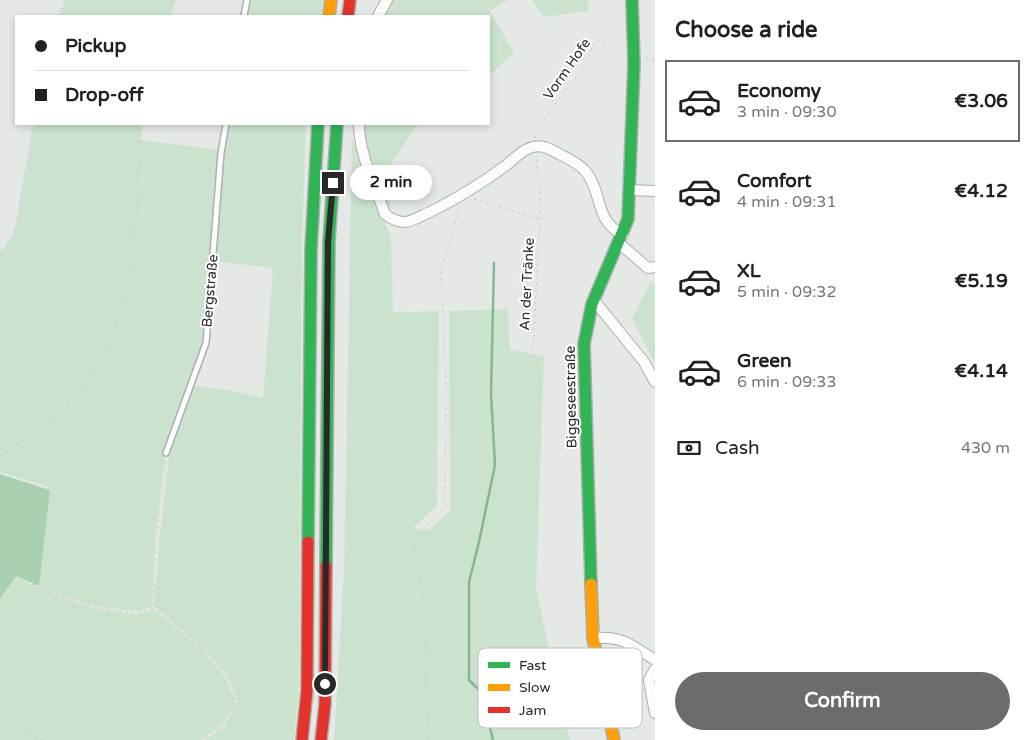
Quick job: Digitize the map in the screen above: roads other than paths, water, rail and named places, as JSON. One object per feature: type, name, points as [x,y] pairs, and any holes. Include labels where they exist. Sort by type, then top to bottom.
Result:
[{"type":"main road","points":[[329,15],[331,0]]},
{"type":"main road","points":[[348,15],[350,0]]},
{"type":"main road","name":"Biggeseestraße","points":[[595,648],[584,344],[588,316],[593,299],[622,239],[628,219],[634,64],[632,0]]},
{"type":"main road","points":[[302,740],[307,690],[311,249],[318,125]]},
{"type":"main road","points":[[321,740],[325,704],[328,242],[337,125]]},
{"type":"street","points":[[378,15],[386,0]]},
{"type":"street","points":[[359,125],[359,137],[365,158],[385,214],[391,220],[405,222],[414,219],[462,195],[506,166],[523,150],[535,146],[544,147],[585,170],[590,178],[605,220],[648,268],[655,267]]},
{"type":"street","points":[[630,190],[655,191]]},
{"type":"street","points":[[593,299],[644,362],[655,382]]},
{"type":"street","points":[[593,638],[617,638],[636,648]]},
{"type":"street","points":[[642,652],[655,660]]},
{"type":"street","points":[[655,669],[649,680],[655,713]]},
{"type":"lane","points":[[244,15],[247,0]]},
{"type":"lane","name":"Bergstraße","points":[[166,453],[206,343],[221,153],[226,125]]},
{"type":"waterway","points":[[478,689],[469,680],[469,582],[495,465],[491,394],[494,263]]},
{"type":"waterway","points":[[490,728],[493,740]]}]
